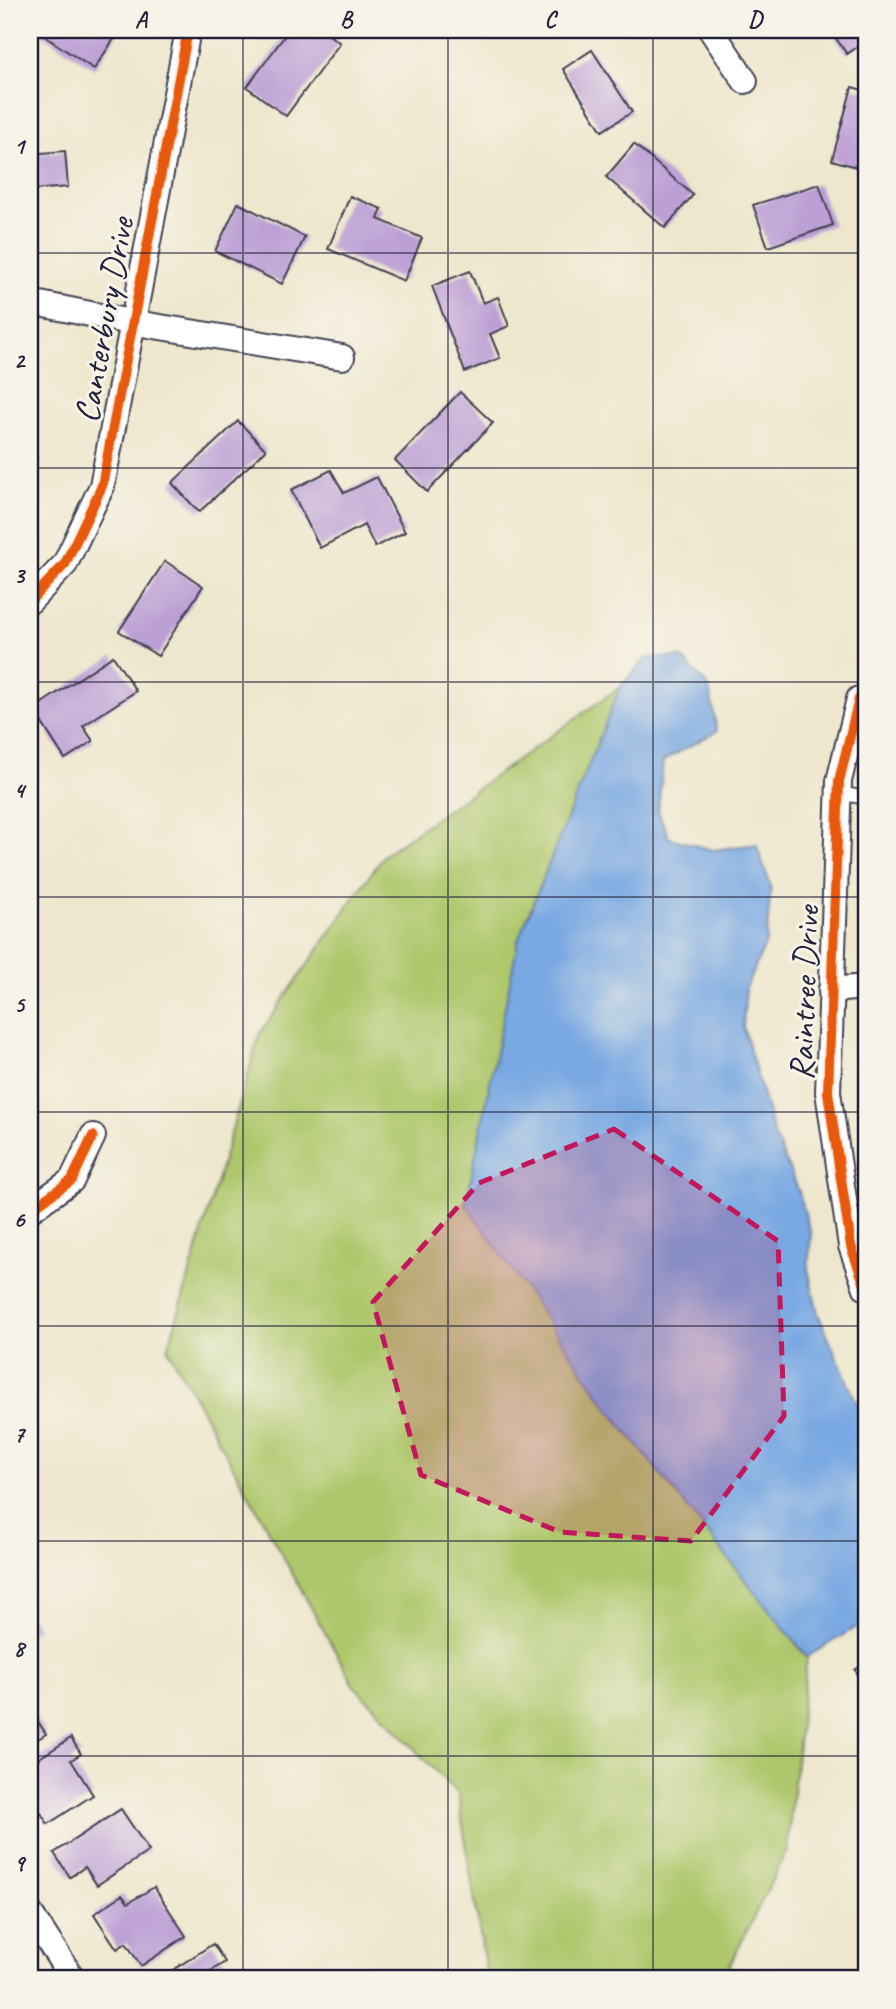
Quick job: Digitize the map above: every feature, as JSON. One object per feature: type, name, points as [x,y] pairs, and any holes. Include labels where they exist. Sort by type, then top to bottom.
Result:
[{"type":"street","name":"Canterbury Drive","points":[[30,601],[65,564],[102,486],[130,322],[188,30]]},
{"type":"street","points":[[711,30],[745,81]]},
{"type":"street","points":[[30,302],[130,322],[342,357]]},
{"type":"street","name":"Raintree Drive","points":[[859,699],[839,793],[828,1092],[850,1246],[866,1288]]},
{"type":"street","points":[[831,990],[866,987]]},
{"type":"street","points":[[30,1210],[72,1180],[93,1136]]},
{"type":"street","points":[[30,1913],[73,1979]]},
{"type":"lane","points":[[839,793],[866,798]]},
{"type":"highlighted area","points":[[614,1129],[778,1241],[784,1416],[691,1541],[560,1532],[421,1475],[373,1302],[479,1183]]},
{"type":"green space","points":[[620,687],[518,941],[614,1416],[807,1657],[787,1850],[723,1979],[487,1979],[458,1794],[355,1687],[168,1349],[260,1033],[384,855]]},
{"type":"water","points":[[681,657],[709,687],[717,731],[663,761],[658,811],[669,838],[713,850],[756,844],[771,887],[766,943],[746,987],[743,1026],[775,1138],[798,1189],[811,1234],[808,1269],[818,1314],[866,1424],[866,1621],[807,1657],[614,1416],[466,1204],[518,941],[620,687],[646,658]]},
{"type":"building","points":[[35,30],[120,30],[94,69]]},
{"type":"building","points":[[289,30],[322,30],[340,43],[286,116],[247,87]]},
{"type":"building","points":[[830,30],[866,30],[866,41],[847,54]]},
{"type":"building","points":[[592,50],[632,112],[602,131],[563,69]]},
{"type":"building","points":[[852,87],[866,91],[866,170],[832,160]]},
{"type":"building","points":[[634,144],[693,195],[665,228],[606,177]]},
{"type":"building","points":[[65,151],[68,187],[32,190],[34,210],[30,210],[30,154]]},
{"type":"building","points":[[819,184],[833,225],[768,247],[753,205]]},
{"type":"building","points":[[350,196],[382,209],[378,219],[422,238],[404,281],[328,249]]},
{"type":"building","points":[[238,203],[305,237],[282,284],[215,251]]},
{"type":"building","points":[[470,271],[483,303],[498,297],[509,326],[490,334],[500,358],[465,372],[432,286]]},
{"type":"building","points":[[460,392],[493,423],[427,492],[395,460]]},
{"type":"building","points":[[238,421],[266,450],[199,512],[172,483]]},
{"type":"building","points":[[30,437],[37,457],[30,460]]},
{"type":"building","points":[[331,470],[344,493],[377,477],[405,532],[375,547],[364,525],[320,548],[291,490]]},
{"type":"building","points":[[165,561],[203,586],[158,656],[119,631]]},
{"type":"building","points":[[113,656],[136,691],[83,726],[93,741],[65,759],[33,709]]},
{"type":"building","points":[[30,1614],[38,1628],[30,1633]]},
{"type":"building","points":[[866,1662],[866,1687],[855,1670]]},
{"type":"building","points":[[30,1709],[46,1734],[30,1744]]},
{"type":"building","points":[[71,1738],[81,1754],[71,1760],[93,1795],[48,1824],[33,1801],[30,1804],[30,1764]]},
{"type":"building","points":[[121,1809],[149,1851],[97,1885],[85,1867],[70,1877],[54,1853]]},
{"type":"building","points":[[154,1887],[186,1936],[141,1966],[126,1943],[117,1949],[94,1914],[122,1895],[128,1903]]},
{"type":"building","points":[[213,1944],[225,1962],[205,1975],[208,1979],[159,1979]]},
{"type":"cycle path","points":[[30,601],[65,564],[102,486],[188,30]]},
{"type":"cycle path","points":[[859,699],[839,781],[828,1092],[851,1246],[866,1288]]},
{"type":"cycle path","points":[[30,1210],[72,1180],[93,1136]]}]
